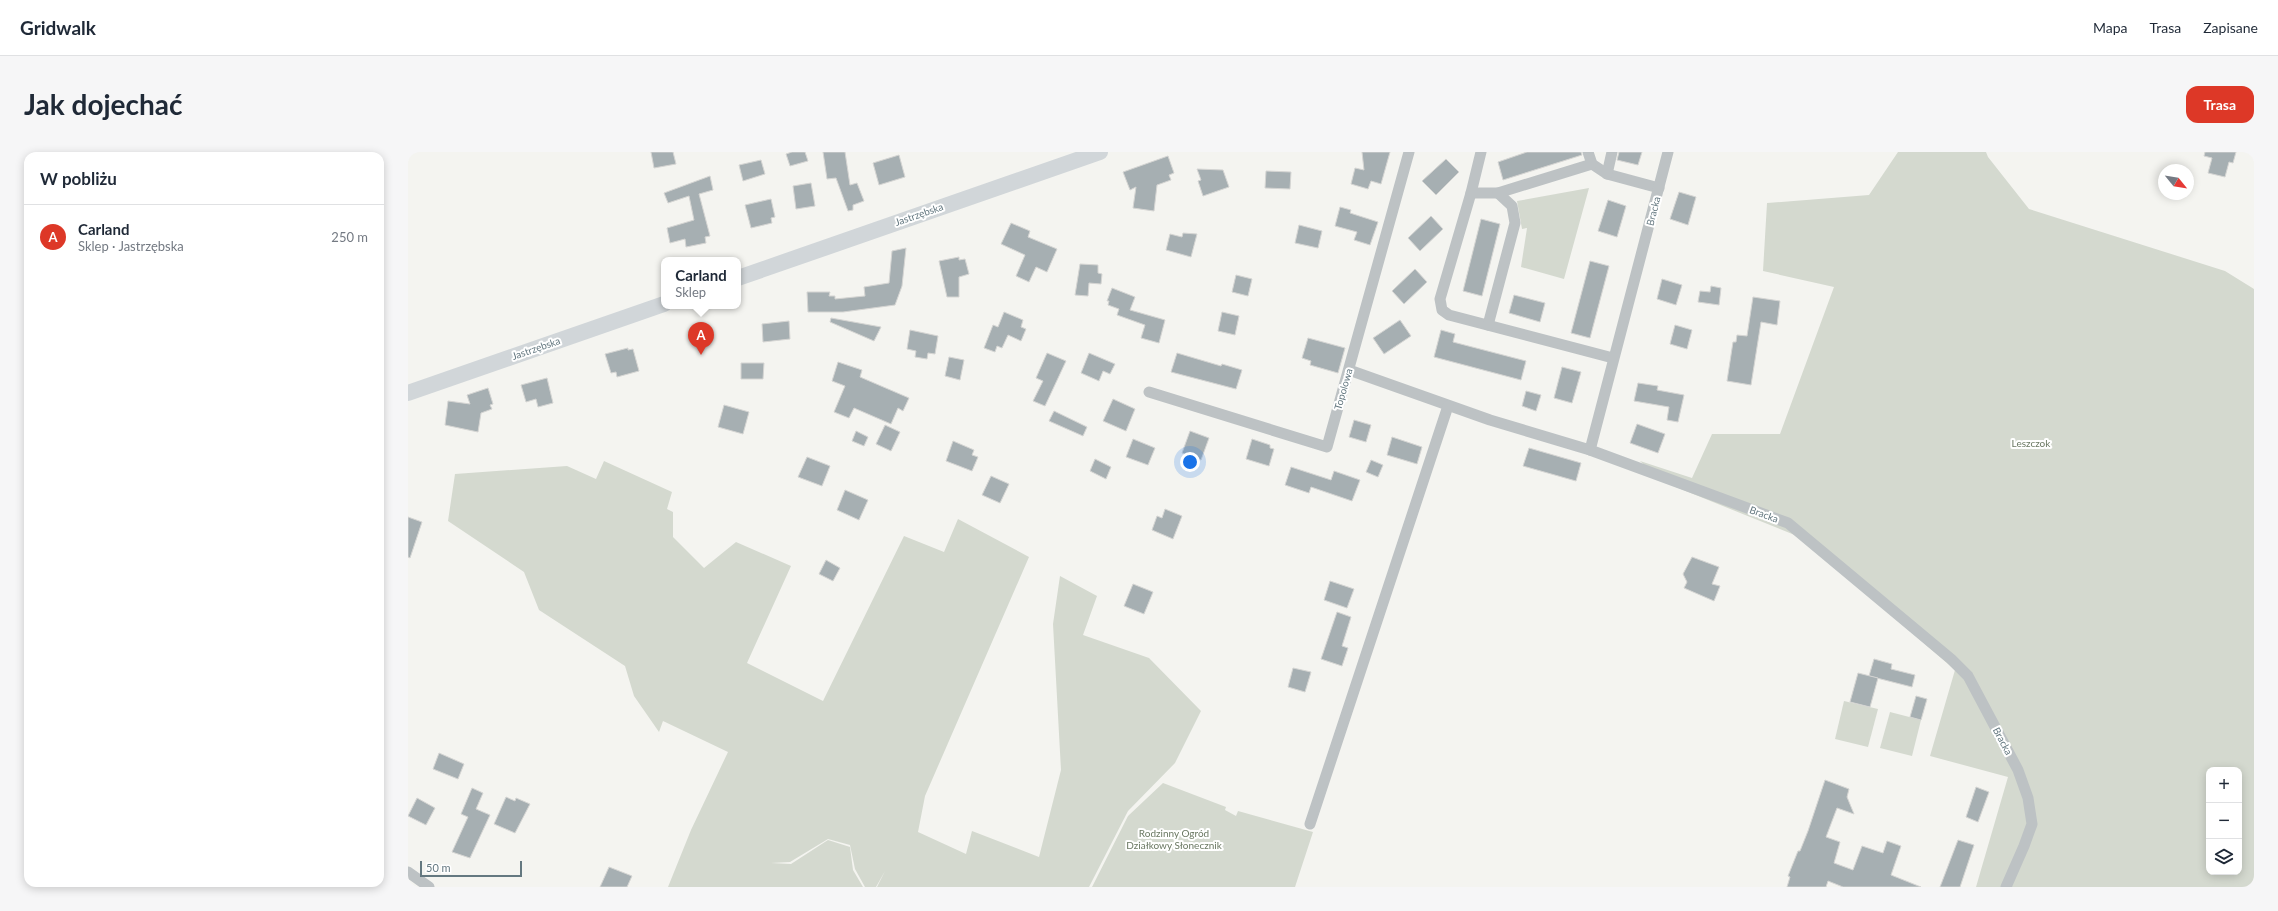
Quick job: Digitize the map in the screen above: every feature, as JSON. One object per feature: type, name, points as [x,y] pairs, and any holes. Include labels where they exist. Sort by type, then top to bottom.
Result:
[{"type":"main road","name":"Jastrzębska","points":[[741,277],[1100,152]]},
{"type":"main road","name":"Jastrzębska","points":[[408,393],[661,305]]},
{"type":"street","name":"Topolowa","points":[[1149,392],[1327,447],[1409,152]]},
{"type":"street","points":[[1481,152],[1471,193],[1440,299],[1442,310],[1450,315],[1613,358]]},
{"type":"street","points":[[1588,152],[1592,164],[1607,174],[1659,188]]},
{"type":"street","points":[[1607,174],[1612,152]]},
{"type":"street","name":"Bracka","points":[[1668,152],[1590,450],[1788,524],[1951,658],[1968,676],[2018,770],[2028,798],[2032,824],[2006,887]]},
{"type":"street","points":[[1471,193],[1498,194],[1592,164]]},
{"type":"street","points":[[1488,325],[1515,222],[1512,206],[1498,194]]},
{"type":"street","points":[[1349,370],[1448,406],[1590,450]]},
{"type":"street","points":[[1310,824],[1448,406]]},
{"type":"street","points":[[408,872],[429,887]]},
{"type":"green space","name":"Leszczok","points":[[1898,152],[1986,152],[1988,157],[2029,209],[2225,271],[2254,289],[2254,887],[1976,887],[2008,777],[1930,756],[1955,670],[1802,538],[1661,481],[1640,461],[1692,478],[1712,434],[1780,434],[1834,287],[1763,271],[1767,203],[1869,195]]},
{"type":"green space","points":[[1589,188],[1564,279],[1521,267],[1527,228],[1522,229],[1517,201]]},
{"type":"green space","points":[[604,461],[672,492],[667,509],[673,512],[673,537],[704,568],[736,542],[791,566],[747,663],[823,701],[904,536],[944,552],[958,519],[1029,557],[925,796],[918,832],[966,854],[972,831],[1039,857],[1061,770],[1053,624],[1060,576],[1097,596],[1083,635],[1149,658],[1201,711],[1175,763],[1128,811],[1089,887],[877,887],[885,871],[876,887],[865,887],[855,869],[850,845],[828,839],[790,862],[771,863],[791,864],[828,840],[850,847],[853,870],[863,887],[668,887],[691,830],[728,752],[663,721],[659,732],[634,696],[625,666],[539,610],[524,572],[448,521],[455,474],[567,466],[596,479]]},
{"type":"green space","points":[[1844,701],[1878,709],[1868,747],[1835,739]]},
{"type":"green space","points":[[1890,712],[1921,720],[1912,756],[1880,748]]},
{"type":"green space","name":"Rodzinny Ogród Działkowy Słonecznik","points":[[1163,783],[1226,807],[1225,810],[1236,816],[1238,811],[1313,832],[1295,887],[1092,887],[1128,816]]},
{"type":"building","points":[[651,152],[673,152],[676,164],[654,168]]},
{"type":"building","points":[[792,152],[805,152],[808,161],[790,166],[786,154]]},
{"type":"building","points":[[823,152],[845,152],[850,185],[857,183],[864,201],[853,205],[853,210],[848,211],[836,178],[827,179]]},
{"type":"building","points":[[1362,152],[1390,152],[1381,184],[1371,181],[1368,189],[1351,184],[1355,168],[1364,170]]},
{"type":"building","points":[[1527,152],[1581,152],[1582,155],[1503,180],[1498,162]]},
{"type":"building","points":[[1619,152],[1642,152],[1638,165],[1617,160]]},
{"type":"building","points":[[2205,152],[2236,152],[2233,163],[2229,162],[2225,177],[2208,173],[2212,158],[2204,156]]},
{"type":"building","points":[[899,155],[905,177],[879,185],[873,163]]},
{"type":"building","points":[[1168,156],[1174,173],[1169,175],[1171,180],[1157,185],[1154,211],[1133,208],[1136,187],[1130,190],[1123,172]]},
{"type":"building","points":[[1446,159],[1459,172],[1436,195],[1422,181]]},
{"type":"building","points":[[761,160],[765,174],[743,181],[739,165]]},
{"type":"building","points":[[1197,169],[1223,170],[1229,187],[1203,196],[1198,181],[1201,180]]},
{"type":"building","points":[[1266,171],[1291,172],[1290,189],[1265,188]]},
{"type":"building","points":[[710,176],[713,190],[699,194],[710,236],[705,237],[706,243],[686,247],[685,239],[670,243],[667,228],[694,220],[689,196],[668,203],[664,193]]},
{"type":"building","points":[[811,183],[815,206],[796,209],[793,186]]},
{"type":"building","points":[[1679,192],[1696,197],[1688,225],[1670,219]]},
{"type":"building","points":[[771,199],[775,217],[771,218],[772,223],[751,228],[745,205]]},
{"type":"building","points":[[1608,200],[1626,206],[1617,237],[1598,231]]},
{"type":"building","points":[[1340,207],[1351,210],[1350,213],[1378,222],[1370,245],[1354,240],[1357,232],[1335,226]]},
{"type":"building","points":[[1431,216],[1443,229],[1420,251],[1408,238]]},
{"type":"building","points":[[1481,219],[1500,224],[1482,296],[1463,291]]},
{"type":"building","points":[[1011,223],[1030,231],[1028,237],[1057,249],[1047,272],[1036,267],[1029,282],[1016,276],[1025,255],[1001,244]]},
{"type":"building","points":[[1299,225],[1322,231],[1318,248],[1295,243]]},
{"type":"building","points":[[1183,233],[1197,234],[1191,257],[1166,250],[1170,234],[1182,237]]},
{"type":"building","points":[[906,248],[902,286],[895,305],[843,312],[808,312],[807,292],[830,292],[829,296],[835,296],[835,299],[865,296],[864,287],[889,283],[892,251]]},
{"type":"building","points":[[959,257],[959,260],[965,259],[969,274],[959,277],[959,297],[947,297],[939,261]]},
{"type":"building","points":[[1590,261],[1609,266],[1590,338],[1571,333]]},
{"type":"building","points":[[1080,264],[1098,265],[1098,273],[1102,274],[1101,284],[1089,283],[1088,296],[1075,295]]},
{"type":"building","points":[[1415,269],[1427,282],[1404,304],[1392,291]]},
{"type":"building","points":[[1236,275],[1252,279],[1248,296],[1232,292]]},
{"type":"building","points":[[1662,279],[1682,285],[1676,305],[1657,299]]},
{"type":"building","points":[[1711,286],[1721,288],[1719,305],[1698,302],[1700,291],[1710,292]]},
{"type":"building","points":[[1112,288],[1135,297],[1130,310],[1165,320],[1159,343],[1141,338],[1145,325],[1117,315],[1119,309],[1108,305],[1109,301],[1107,301]]},
{"type":"building","points":[[1514,295],[1545,303],[1540,322],[1509,313]]},
{"type":"building","points":[[1753,297],[1780,301],[1777,325],[1761,322],[1751,385],[1727,381],[1733,342],[1736,342],[1737,335],[1747,336]]},
{"type":"building","points":[[1004,312],[1023,320],[1021,327],[1026,329],[1021,341],[1008,335],[1002,348],[997,346],[995,352],[984,348],[993,325],[998,327]]},
{"type":"building","points":[[1222,312],[1239,316],[1235,335],[1218,331]]},
{"type":"building","points":[[831,318],[881,327],[874,341],[830,322]]},
{"type":"building","points":[[1400,320],[1411,336],[1384,354],[1373,338]]},
{"type":"building","points":[[789,321],[790,339],[763,342],[762,324]]},
{"type":"building","points":[[1675,325],[1692,330],[1687,349],[1670,344]]},
{"type":"building","points":[[910,330],[938,336],[935,354],[928,353],[927,359],[915,357],[916,351],[907,349]]},
{"type":"building","points":[[1441,330],[1455,334],[1453,342],[1526,361],[1521,380],[1434,357]]},
{"type":"building","points":[[1308,338],[1345,348],[1338,373],[1310,365],[1311,361],[1302,358]]},
{"type":"building","points":[[628,348],[628,350],[633,349],[639,371],[617,377],[616,372],[611,373],[605,354]]},
{"type":"building","points":[[1047,353],[1066,361],[1045,406],[1033,401],[1043,381],[1036,378]]},
{"type":"building","points":[[1089,353],[1115,364],[1110,374],[1103,371],[1099,381],[1081,373]]},
{"type":"building","points":[[1177,353],[1221,366],[1222,364],[1242,370],[1236,389],[1171,372]]},
{"type":"building","points":[[949,357],[964,360],[960,380],[945,376]]},
{"type":"building","points":[[838,362],[862,370],[860,377],[909,398],[903,411],[898,408],[891,424],[854,408],[849,418],[834,412],[845,386],[832,381]]},
{"type":"building","points":[[741,363],[764,363],[763,379],[741,379]]},
{"type":"building","points":[[1562,367],[1581,372],[1572,403],[1554,398]]},
{"type":"building","points":[[547,378],[553,403],[538,407],[536,399],[526,402],[521,385]]},
{"type":"building","points":[[1638,383],[1658,386],[1657,390],[1684,395],[1678,422],[1667,420],[1669,407],[1634,401]]},
{"type":"building","points":[[488,388],[493,404],[490,405],[492,409],[481,413],[478,432],[445,425],[448,401],[470,404],[467,395]]},
{"type":"building","points":[[1526,391],[1541,395],[1536,411],[1522,406]]},
{"type":"building","points":[[1113,399],[1135,409],[1126,431],[1103,421]]},
{"type":"building","points":[[724,405],[749,412],[743,434],[718,427]]},
{"type":"building","points":[[1054,411],[1087,427],[1083,436],[1049,421]]},
{"type":"building","points":[[1354,420],[1371,425],[1366,442],[1349,437]]},
{"type":"building","points":[[1637,424],[1665,434],[1658,453],[1630,443]]},
{"type":"building","points":[[885,425],[900,432],[891,451],[876,444]]},
{"type":"building","points":[[856,431],[868,437],[864,446],[852,441]]},
{"type":"building","points":[[1190,431],[1209,438],[1201,460],[1182,453]]},
{"type":"building","points":[[1392,437],[1422,447],[1417,464],[1387,455]]},
{"type":"building","points":[[1133,439],[1155,448],[1148,465],[1126,457]]},
{"type":"building","points":[[1252,439],[1270,445],[1270,448],[1274,449],[1269,466],[1246,459]]},
{"type":"building","points":[[953,441],[974,450],[972,455],[978,457],[972,471],[946,461]]},
{"type":"building","points":[[1529,448],[1581,463],[1576,481],[1523,466]]},
{"type":"building","points":[[807,457],[830,466],[822,486],[798,477]]},
{"type":"building","points":[[1095,459],[1111,467],[1106,479],[1090,471]]},
{"type":"building","points":[[1371,460],[1383,465],[1378,477],[1366,472]]},
{"type":"building","points":[[1291,467],[1331,480],[1334,471],[1360,480],[1352,501],[1311,487],[1309,493],[1285,485]]},
{"type":"building","points":[[991,476],[1009,484],[1000,503],[982,495]]},
{"type":"building","points":[[845,490],[868,500],[859,520],[837,510]]},
{"type":"building","points":[[1165,509],[1182,516],[1173,539],[1152,530],[1157,516],[1162,518]]},
{"type":"building","points":[[408,517],[422,522],[410,558],[408,557]]},
{"type":"building","points":[[1692,557],[1719,567],[1712,584],[1720,586],[1714,601],[1684,588],[1687,582],[1683,574]]},
{"type":"building","points":[[826,560],[840,568],[833,581],[819,574]]},
{"type":"building","points":[[1330,581],[1354,589],[1347,608],[1324,600]]},
{"type":"building","points":[[1133,584],[1153,592],[1144,614],[1124,606]]},
{"type":"building","points":[[1337,612],[1351,617],[1342,646],[1348,648],[1342,666],[1321,659]]},
{"type":"building","points":[[1874,659],[1892,664],[1891,669],[1915,675],[1912,687],[1869,676]]},
{"type":"building","points":[[1293,668],[1311,672],[1305,692],[1288,687]]},
{"type":"building","points":[[1858,673],[1878,678],[1870,707],[1850,702]]},
{"type":"building","points":[[1916,696],[1927,699],[1921,720],[1910,717]]},
{"type":"building","points":[[439,753],[464,764],[458,779],[433,769]]},
{"type":"building","points":[[1825,780],[1849,789],[1847,797],[1854,814],[1837,808],[1826,837],[1840,842],[1834,863],[1853,870],[1862,846],[1883,853],[1887,841],[1901,846],[1891,875],[1921,887],[1843,887],[1828,881],[1826,887],[1787,887],[1790,877],[1788,876],[1808,831]]},
{"type":"building","points":[[1976,787],[1989,792],[1978,822],[1966,817]]},
{"type":"building","points":[[472,788],[483,793],[476,809],[490,815],[470,858],[452,852],[468,817],[461,814]]},
{"type":"building","points":[[506,797],[515,801],[516,798],[530,804],[515,833],[494,824]]},
{"type":"building","points":[[417,798],[435,808],[426,825],[408,816]]},
{"type":"building","points":[[1958,840],[1974,845],[1960,887],[1940,887]]},
{"type":"building","points":[[609,867],[632,876],[627,887],[600,887]]},
{"type":"place","name":"Carland","points":[[701,355]]}]
